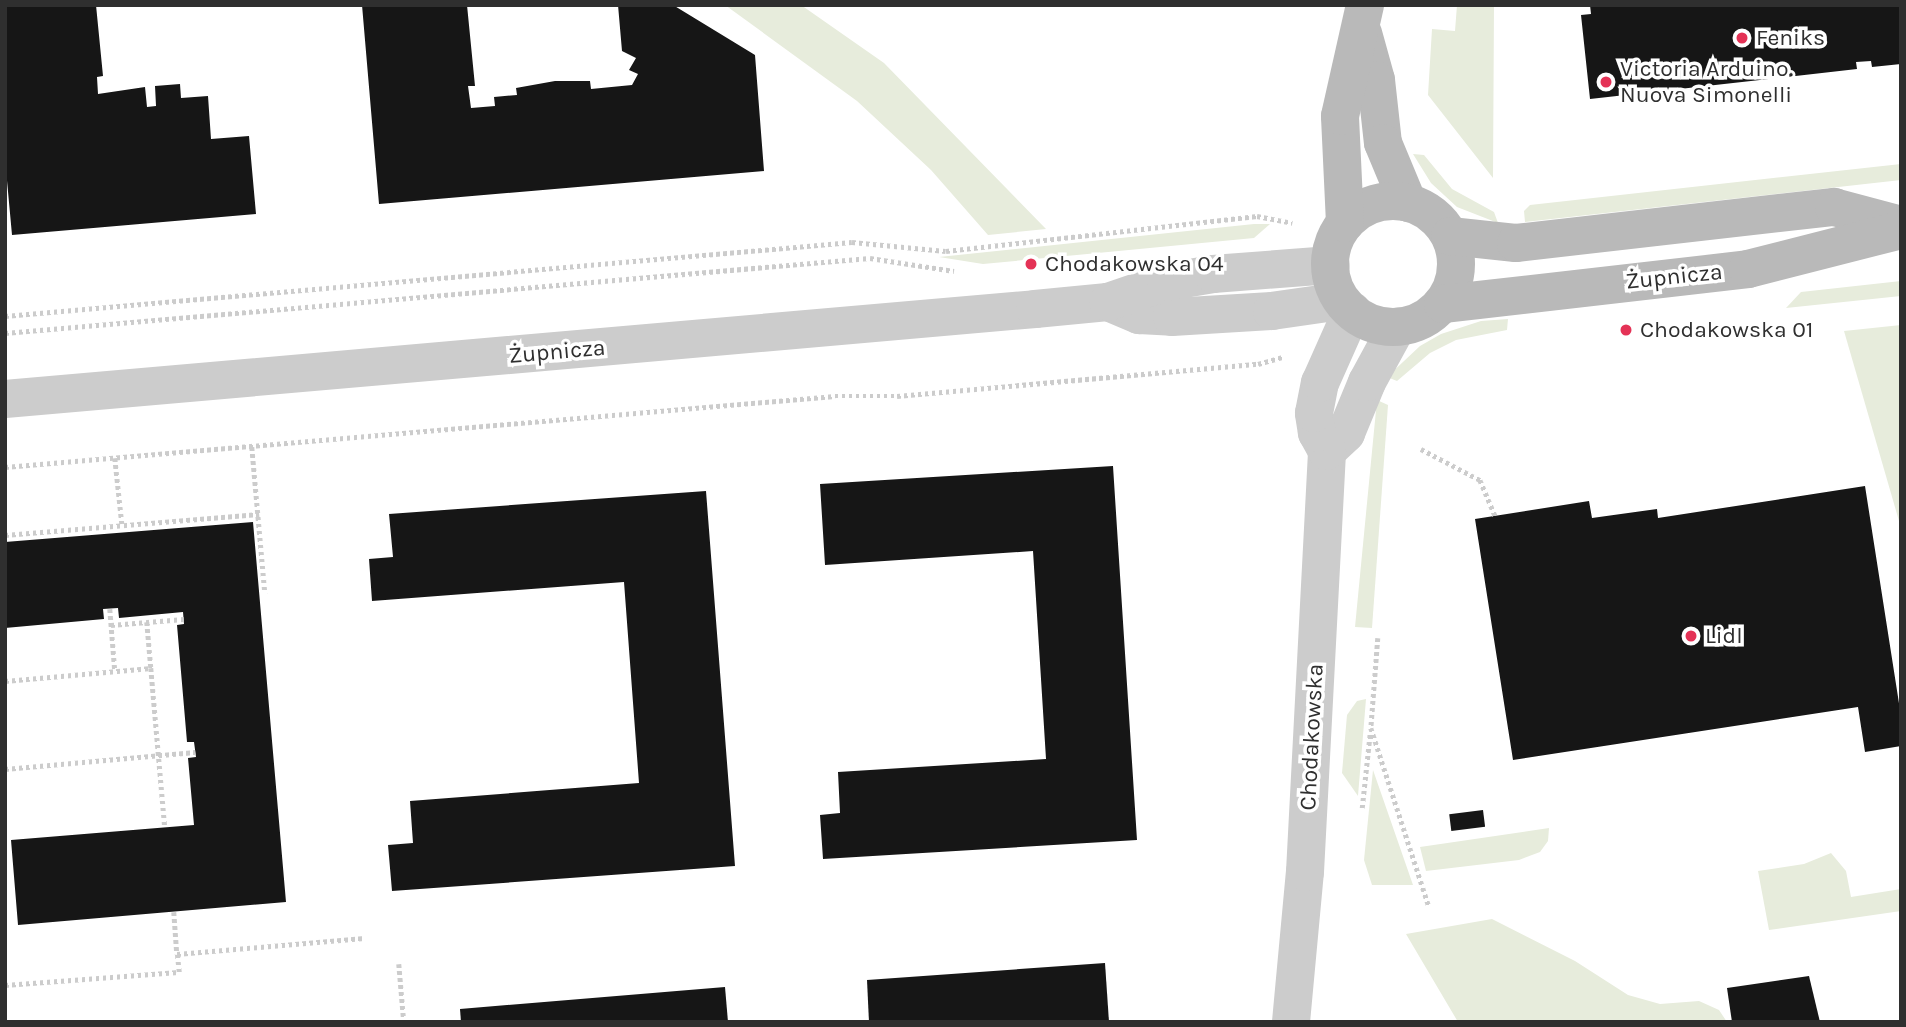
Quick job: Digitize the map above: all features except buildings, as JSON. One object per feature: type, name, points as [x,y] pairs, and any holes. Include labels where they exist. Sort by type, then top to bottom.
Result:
[{"type":"street","points":[[1364,17],[1376,80],[1383,143],[1408,203]]},
{"type":"street","points":[[1337,242],[1372,205],[1408,203],[1425,209],[1450,236],[1457,272],[1443,304],[1429,317],[1396,327],[1380,327],[1346,306],[1337,242],[1340,116],[1364,17]]},
{"type":"street","name":"Żupnicza","points":[[1450,236],[1516,243],[1834,207],[1901,227]]},
{"type":"street","name":"Żupnicza","points":[[1443,304],[1748,269],[1901,227]]},
{"type":"street","name":"Żupnicza","points":[[5,399],[1108,302],[1166,282],[1337,242]]},
{"type":"street","name":"Żupnicza","points":[[1108,302],[1139,315],[1172,317],[1346,306]]},
{"type":"street","name":"Chodakowska","points":[[1291,1022],[1305,859],[1327,451],[1317,433],[1314,413],[1320,383],[1346,306]]},
{"type":"street","points":[[1327,451],[1346,433],[1367,382],[1396,327]]},
{"type":"path","points":[[5,316],[852,242],[946,251],[1257,216],[1337,242]]},
{"type":"path","points":[[5,332],[870,258],[960,272]]},
{"type":"path","points":[[5,467],[835,396],[897,396],[1258,364],[1283,357]]},
{"type":"path","points":[[252,447],[265,593]]},
{"type":"path","points":[[1421,449],[1480,480],[1495,516]]},
{"type":"path","points":[[115,458],[122,524]]},
{"type":"path","points":[[5,535],[259,514]]},
{"type":"path","points":[[110,609],[115,671]]},
{"type":"path","points":[[111,625],[184,619]]},
{"type":"path","points":[[147,622],[165,827]]},
{"type":"path","points":[[1362,807],[1378,638]]},
{"type":"path","points":[[5,681],[151,668]]},
{"type":"path","points":[[1371,728],[1429,906]]},
{"type":"path","points":[[5,769],[195,752]]},
{"type":"path","points":[[5,985],[178,972],[174,912]]},
{"type":"path","points":[[177,954],[364,939]]},
{"type":"path","points":[[399,964],[404,1022]]},
{"type":"green space","points":[[725,5],[801,5],[884,63],[1046,229],[988,235],[931,170],[857,101]]},
{"type":"green space","points":[[1457,5],[1494,5],[1493,178],[1428,95],[1432,29],[1455,31]]},
{"type":"green space","points":[[1413,154],[1424,155],[1452,189],[1494,212],[1498,223],[1457,207],[1431,183]]},
{"type":"green space","points":[[1901,164],[1901,180],[1525,222],[1524,211],[1530,205]]},
{"type":"green space","points":[[1270,224],[1254,238],[983,264],[939,257]]},
{"type":"green space","points":[[1901,281],[1901,296],[1786,308],[1801,292]]},
{"type":"green space","points":[[1508,319],[1507,330],[1456,340],[1430,353],[1397,381],[1387,377],[1420,346],[1441,334],[1481,321]]},
{"type":"green space","points":[[1901,325],[1901,520],[1899,521],[1844,331]]},
{"type":"green space","points":[[1377,400],[1388,405],[1372,628],[1355,627]]},
{"type":"green space","points":[[1366,699],[1358,796],[1342,773],[1347,715],[1357,701]]},
{"type":"green space","points":[[1373,770],[1413,885],[1372,885],[1364,860]]},
{"type":"green space","points":[[1549,828],[1548,841],[1540,852],[1519,860],[1426,871],[1420,847]]},
{"type":"green space","points":[[1831,853],[1846,871],[1851,897],[1901,889],[1901,911],[1769,930],[1758,871],[1804,864]]},
{"type":"green space","points":[[1492,919],[1575,961],[1628,995],[1660,1004],[1699,1001],[1719,1010],[1727,1022],[1458,1022],[1406,934]]},
{"type":"place","name":"Feniks","points":[[1742,38]]},
{"type":"place","name":"Victoria Arduino. Nuova Simonelli","points":[[1606,82]]},
{"type":"place","name":"Chodakowska 04","points":[[1031,264]]},
{"type":"place","name":"Chodakowska 01","points":[[1626,330]]},
{"type":"place","name":"Lidl","points":[[1691,636]]}]
